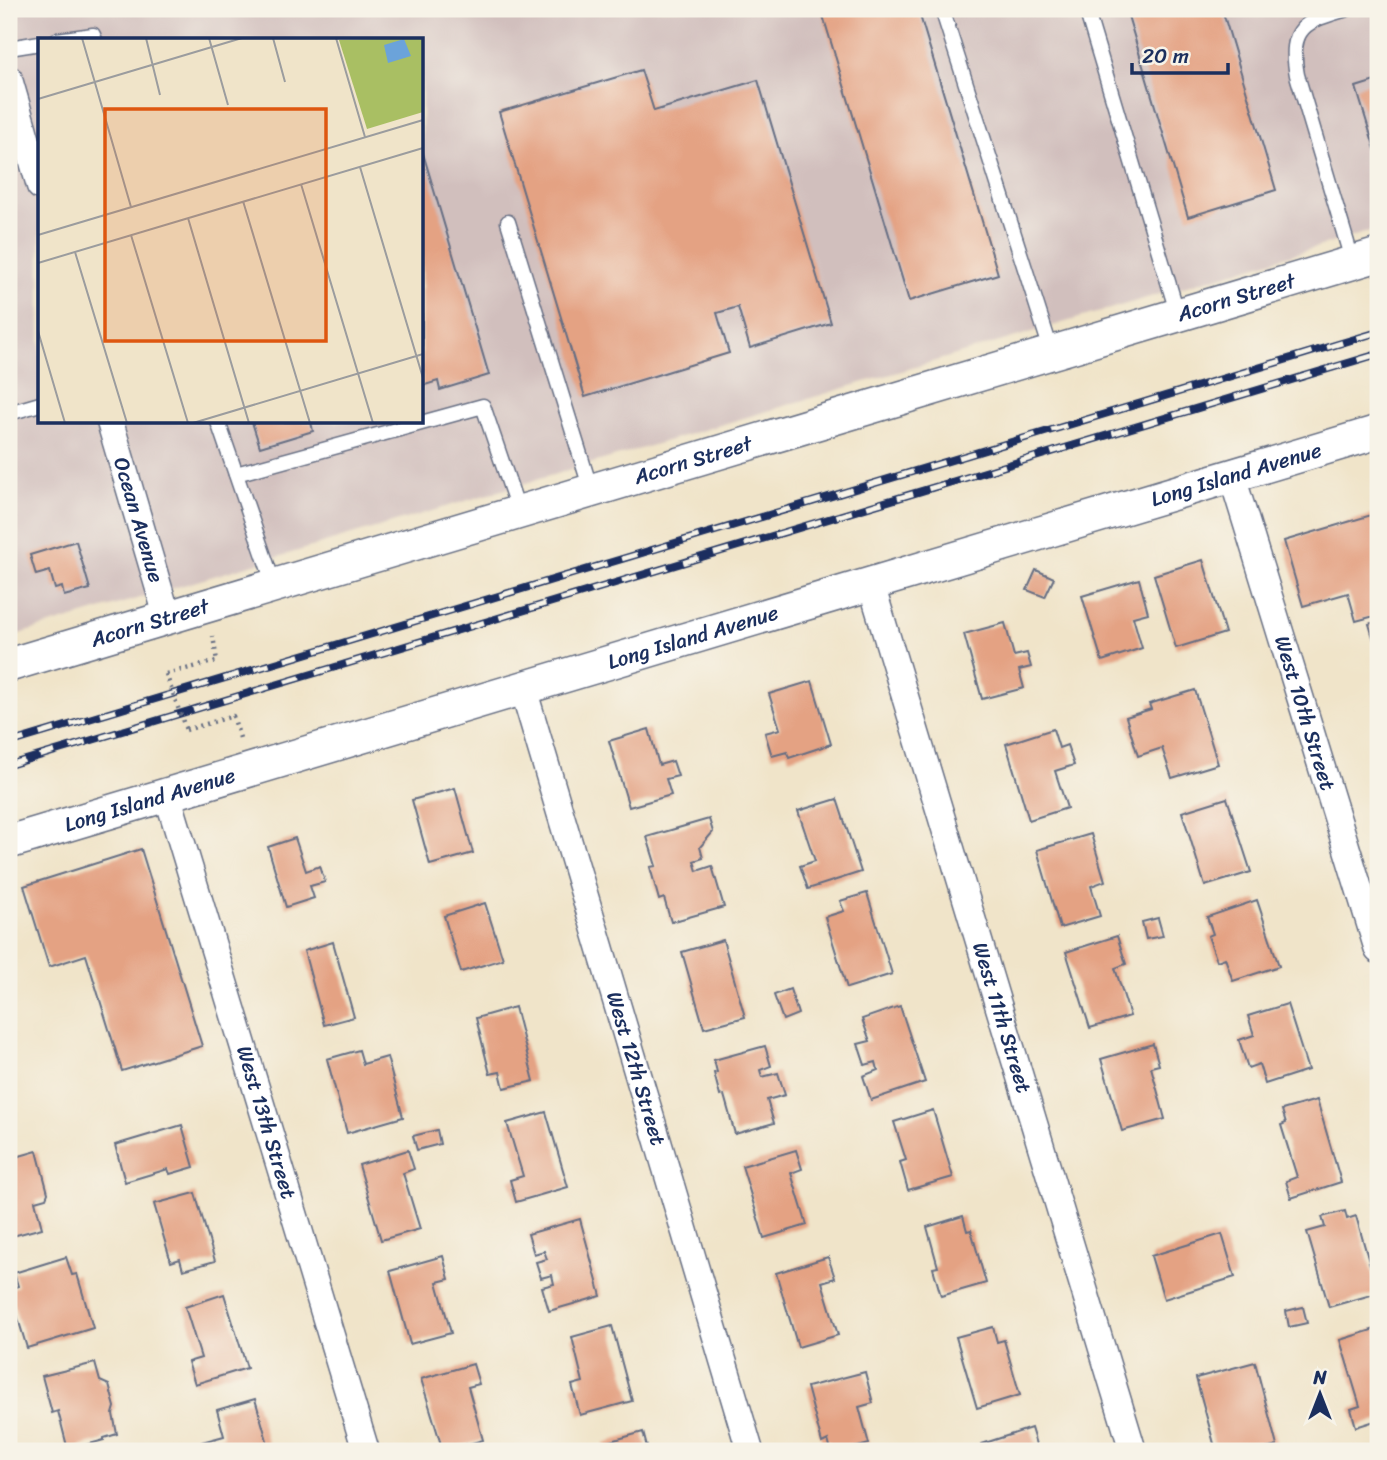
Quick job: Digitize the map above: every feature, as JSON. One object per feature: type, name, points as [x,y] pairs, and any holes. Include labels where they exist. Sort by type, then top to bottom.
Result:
[{"type":"street","points":[[9,79],[38,179]]},
{"type":"street","name":"Acorn Street","points":[[9,665],[1366,259]]},
{"type":"street","name":"Ocean Avenue","points":[[111,424],[167,616]]},
{"type":"street","name":"Long Island Avenue","points":[[9,842],[1378,432]]},
{"type":"street","name":"West 10th Street","points":[[1232,476],[1378,950]]},
{"type":"street","name":"West 11th Street","points":[[871,583],[1132,1451]]},
{"type":"street","name":"West 12th Street","points":[[523,688],[750,1451]]},
{"type":"street","name":"West 13th Street","points":[[167,794],[366,1451]]},
{"type":"lane","points":[[942,9],[1052,353]]},
{"type":"lane","points":[[1086,9],[1178,315]]},
{"type":"lane","points":[[1347,9],[1320,17],[1304,27],[1295,41],[1294,57],[1297,75],[1366,259]]},
{"type":"lane","points":[[71,38],[93,35],[94,38]]},
{"type":"lane","points":[[9,48],[38,43]]},
{"type":"lane","points":[[508,222],[591,490]]},
{"type":"lane","points":[[9,413],[38,405]]},
{"type":"lane","points":[[424,422],[484,406],[519,512]]},
{"type":"lane","points":[[219,424],[274,585]]},
{"type":"lane","points":[[236,474],[418,424]]},
{"type":"path","points":[[212,631],[217,661],[166,674],[186,730],[233,716],[241,737],[228,741]]},
{"type":"shaded area","points":[[9,9],[1378,9],[1378,229],[9,637]]},
{"type":"building","points":[[821,9],[918,9],[998,274],[909,301]]},
{"type":"building","points":[[1126,9],[1222,9],[1276,190],[1188,217]]},
{"type":"building","points":[[641,70],[654,111],[758,80],[831,323],[750,348],[738,307],[717,313],[729,353],[585,397],[499,112]]},
{"type":"building","points":[[1378,80],[1378,159],[1356,87]]},
{"type":"building","points":[[424,157],[489,375],[440,390],[438,381],[424,385]]},
{"type":"building","points":[[253,424],[311,424],[313,431],[260,447]]},
{"type":"building","points":[[1378,513],[1378,615],[1356,621],[1348,593],[1303,606],[1284,541]]},
{"type":"building","points":[[76,541],[90,589],[64,596],[62,587],[55,589],[50,571],[36,575],[30,555]]},
{"type":"building","points":[[1203,560],[1225,633],[1176,648],[1154,575]]},
{"type":"building","points":[[1036,570],[1054,578],[1045,597],[1027,590]]},
{"type":"building","points":[[1139,579],[1148,613],[1133,617],[1142,648],[1102,661],[1082,596]]},
{"type":"building","points":[[1378,621],[1378,654],[1369,624]]},
{"type":"building","points":[[1005,623],[1014,656],[1027,653],[1031,667],[1019,670],[1024,688],[982,699],[964,634]]},
{"type":"building","points":[[812,681],[831,744],[789,758],[787,752],[772,756],[765,733],[780,729],[769,694]]},
{"type":"building","points":[[1195,690],[1218,764],[1172,778],[1162,748],[1138,756],[1126,717],[1151,709],[1149,704]]},
{"type":"building","points":[[649,729],[659,765],[673,761],[678,776],[666,779],[671,795],[629,807],[609,741]]},
{"type":"building","points":[[1053,729],[1059,748],[1067,745],[1074,765],[1055,771],[1067,808],[1029,820],[1006,744]]},
{"type":"building","points":[[455,788],[473,853],[430,865],[412,800]]},
{"type":"building","points":[[1227,798],[1251,872],[1205,886],[1182,812]]},
{"type":"building","points":[[837,799],[861,872],[808,889],[800,866],[815,861],[798,811]]},
{"type":"building","points":[[709,819],[713,832],[700,847],[703,858],[694,861],[697,871],[712,866],[724,907],[671,922],[664,898],[659,900],[650,867],[656,866],[647,837]]},
{"type":"building","points":[[1091,834],[1105,881],[1091,886],[1100,916],[1060,928],[1037,850]]},
{"type":"building","points":[[295,838],[306,871],[320,866],[325,882],[310,886],[314,898],[286,907],[268,847]]},
{"type":"building","points":[[141,849],[202,1046],[122,1071],[86,955],[49,967],[24,886]]},
{"type":"building","points":[[867,893],[892,974],[847,988],[825,917],[844,911],[840,901]]},
{"type":"building","points":[[1257,900],[1279,966],[1233,981],[1225,958],[1217,961],[1208,936],[1213,934],[1207,917]]},
{"type":"building","points":[[485,903],[503,959],[461,972],[444,916]]},
{"type":"building","points":[[1158,918],[1163,936],[1146,939],[1142,922]]},
{"type":"building","points":[[1117,936],[1126,964],[1115,968],[1130,1016],[1090,1028],[1066,952]]},
{"type":"building","points":[[723,940],[745,1017],[704,1028],[682,952]]},
{"type":"building","points":[[333,942],[354,1017],[324,1025],[304,951]]},
{"type":"building","points":[[790,989],[798,1014],[783,1020],[774,995]]},
{"type":"building","points":[[1287,1004],[1308,1070],[1265,1084],[1259,1064],[1248,1068],[1239,1040],[1254,1035],[1248,1016]]},
{"type":"building","points":[[900,1006],[925,1082],[871,1100],[863,1076],[878,1070],[876,1062],[865,1065],[858,1044],[870,1041],[862,1019]]},
{"type":"building","points":[[515,1007],[534,1081],[504,1088],[500,1072],[490,1074],[476,1018]]},
{"type":"building","points":[[1153,1044],[1159,1065],[1151,1067],[1165,1119],[1122,1131],[1101,1059]]},
{"type":"building","points":[[765,1046],[771,1066],[760,1070],[762,1077],[778,1073],[785,1095],[767,1100],[774,1123],[735,1134],[724,1095],[720,1096],[714,1073],[717,1072],[714,1060]]},
{"type":"building","points":[[359,1050],[363,1064],[387,1057],[403,1117],[347,1133],[327,1059]]},
{"type":"building","points":[[1317,1100],[1341,1182],[1291,1198],[1286,1181],[1297,1177],[1281,1125],[1286,1123],[1282,1110]]},
{"type":"building","points":[[933,1110],[953,1177],[908,1190],[900,1162],[906,1160],[894,1122]]},
{"type":"building","points":[[546,1112],[568,1187],[516,1202],[510,1180],[523,1176],[507,1123]]},
{"type":"building","points":[[182,1125],[194,1167],[170,1174],[168,1169],[125,1182],[115,1145]]},
{"type":"building","points":[[437,1130],[440,1144],[417,1150],[413,1136]]},
{"type":"building","points":[[408,1150],[414,1169],[403,1173],[420,1229],[381,1240],[359,1165]]},
{"type":"building","points":[[796,1150],[802,1169],[791,1173],[807,1225],[764,1238],[742,1166]]},
{"type":"building","points":[[37,1151],[48,1193],[46,1198],[35,1201],[42,1228],[9,1237],[9,1159]]},
{"type":"building","points":[[195,1193],[215,1261],[183,1270],[180,1259],[171,1262],[154,1204]]},
{"type":"building","points":[[1345,1211],[1347,1219],[1356,1216],[1378,1293],[1329,1307],[1307,1232],[1325,1227],[1322,1217]]},
{"type":"building","points":[[963,1216],[967,1231],[971,1230],[986,1283],[941,1296],[933,1268],[938,1267],[927,1227]]},
{"type":"building","points":[[580,1219],[601,1296],[549,1311],[542,1287],[554,1284],[552,1275],[541,1278],[536,1262],[547,1259],[544,1251],[534,1254],[528,1234]]},
{"type":"building","points":[[1222,1234],[1235,1277],[1164,1299],[1151,1256]]},
{"type":"building","points":[[443,1256],[449,1279],[437,1282],[451,1333],[410,1344],[390,1271]]},
{"type":"building","points":[[66,1257],[72,1275],[77,1274],[93,1328],[27,1348],[9,1289],[18,1286],[14,1273]]},
{"type":"building","points":[[828,1257],[835,1278],[822,1282],[838,1335],[798,1347],[776,1273]]},
{"type":"building","points":[[224,1294],[247,1368],[195,1384],[188,1362],[201,1358],[185,1307]]},
{"type":"building","points":[[1303,1307],[1307,1323],[1289,1327],[1286,1311]]},
{"type":"building","points":[[612,1326],[632,1401],[580,1415],[572,1385],[583,1382],[572,1337]]},
{"type":"building","points":[[993,1327],[997,1342],[1004,1340],[1020,1395],[977,1408],[956,1337]]},
{"type":"building","points":[[1378,1328],[1378,1420],[1356,1427],[1351,1409],[1360,1406],[1340,1340]]},
{"type":"building","points":[[1255,1362],[1277,1446],[1259,1451],[1216,1451],[1196,1378]]},
{"type":"building","points":[[95,1363],[100,1381],[109,1385],[115,1407],[113,1414],[117,1434],[68,1450],[58,1411],[52,1413],[42,1376]]},
{"type":"building","points":[[473,1364],[479,1384],[468,1387],[483,1440],[443,1451],[421,1379]]},
{"type":"building","points":[[865,1372],[873,1403],[859,1407],[869,1444],[843,1451],[831,1451],[828,1440],[822,1443],[807,1387]]},
{"type":"building","points":[[255,1399],[270,1451],[205,1451],[202,1442],[224,1436],[217,1410]]},
{"type":"building","points":[[1031,1428],[1038,1451],[984,1451],[982,1444]]},
{"type":"building","points":[[643,1432],[648,1451],[606,1451],[604,1443]]},
{"type":"railway","points":[[9,743],[1378,332]]},
{"type":"railway","points":[[9,765],[1378,354]]}]
